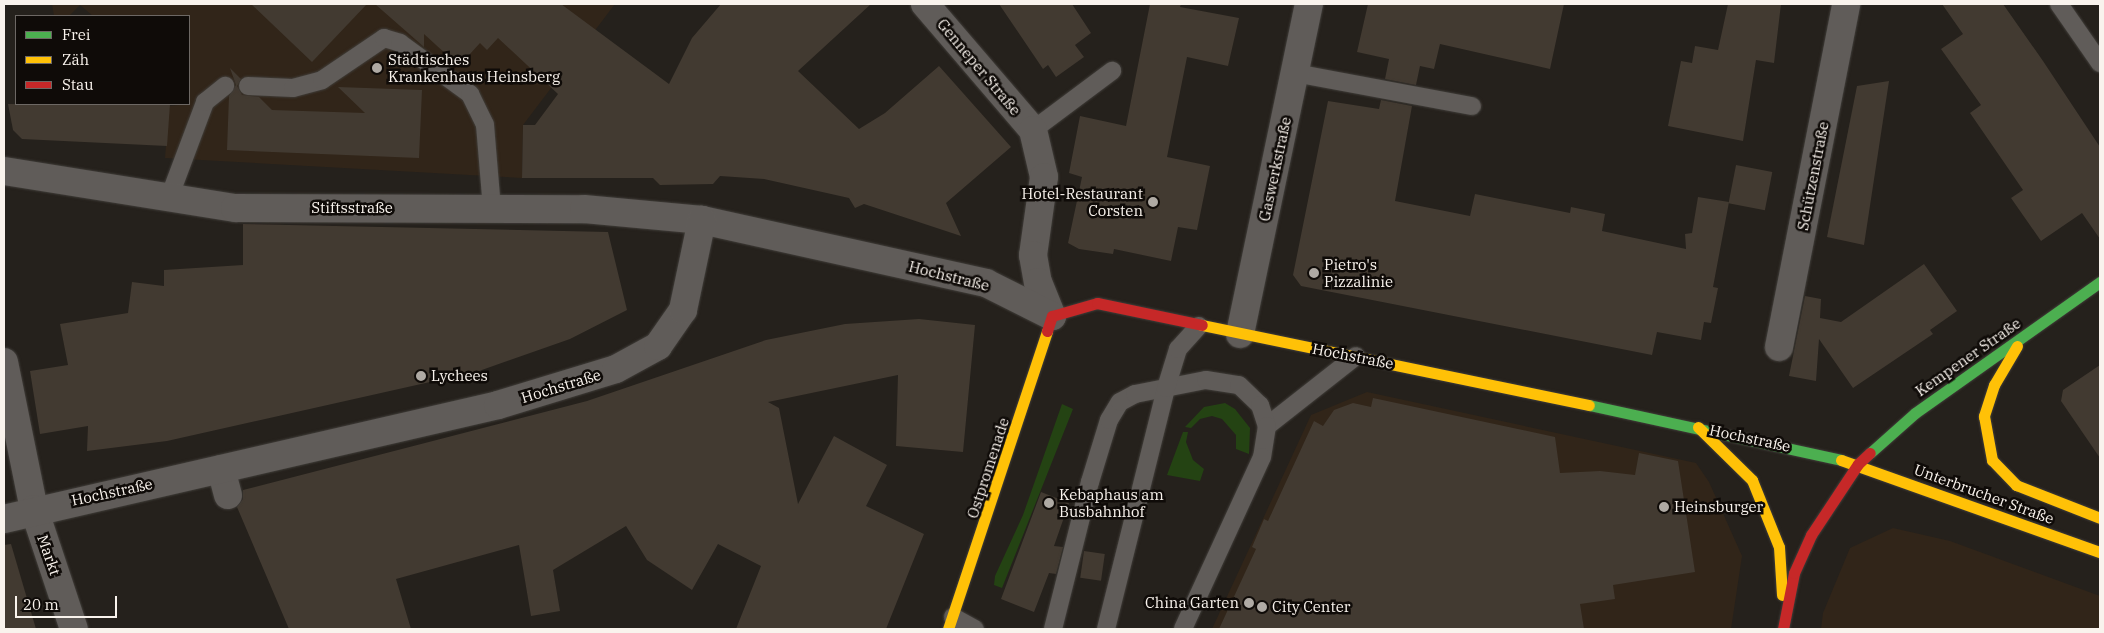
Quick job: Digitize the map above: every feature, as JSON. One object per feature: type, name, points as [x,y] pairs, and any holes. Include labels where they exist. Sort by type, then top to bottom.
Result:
[{"type":"street","name":"Genneper Straße","points":[[925,4],[1033,130],[1044,177],[1033,255],[1038,282],[1052,316]]},
{"type":"street","name":"Gaswerkstraße","points":[[1240,334],[1309,4]]},
{"type":"street","name":"Schützenstraße","points":[[1779,347],[1846,4]]},
{"type":"street","name":"Stiftsstraße","points":[[4,171],[235,208],[584,209],[702,220]]},
{"type":"street","name":"Hochstraße","points":[[4,519],[34,509],[498,405],[616,369],[658,346],[683,310],[702,220],[986,283],[1052,316],[1076,306],[1097,303],[1199,326],[1356,356],[1698,427],[1858,464]]},
{"type":"street","name":"Kempener Straße","points":[[1783,629],[1794,573],[1812,535],[1858,464],[1915,412],[2100,282]]},
{"type":"street","name":"Ostpromenade","points":[[951,623],[1052,316]]},
{"type":"street","points":[[2022,338],[1994,385],[1984,416],[1984,434],[1992,460],[2016,485],[2100,518]]},
{"type":"street","name":"Markt","points":[[4,362],[34,509],[74,629]]},
{"type":"street","points":[[1698,427],[1752,480],[1770,516],[1779,547],[1783,629]]},
{"type":"street","name":"Unterbrucher Straße","points":[[1858,464],[2100,552]]},
{"type":"street","points":[[221,468],[228,495]]},
{"type":"lane","points":[[2059,4],[2100,63]]},
{"type":"lane","points":[[248,86],[293,88],[322,80],[384,38],[400,43],[470,94],[485,125],[492,208]]},
{"type":"lane","points":[[1033,130],[1112,71]]},
{"type":"lane","points":[[1295,73],[1472,106]]},
{"type":"lane","points":[[169,198],[205,102],[225,86]]},
{"type":"lane","points":[[1106,629],[1166,388],[1178,349],[1199,326]]},
{"type":"lane","points":[[1267,426],[1356,356]]},
{"type":"lane","points":[[1053,629],[1109,420],[1120,402],[1135,394],[1206,380],[1239,385],[1260,405],[1267,426],[1262,457],[1183,629]]},
{"type":"lane","points":[[951,623],[975,629]]},
{"type":"shaded area","name":"Städtisches Krankenhaus Heinsberg","points":[[52,4],[615,4],[523,125],[522,178],[165,158],[169,106],[190,105],[190,15],[92,15],[80,5],[70,15],[54,15]]},
{"type":"shaded area","points":[[1367,392],[1696,463],[1709,482],[1742,556],[1731,629],[1212,629],[1311,415]]},
{"type":"shaded area","points":[[1893,528],[1950,541],[2100,596],[2100,629],[1821,629],[1823,613],[1850,548]]},
{"type":"green space","points":[[1225,403],[1235,409],[1250,428],[1249,454],[1236,449],[1236,435],[1222,419],[1212,416],[1200,419],[1191,428],[1185,427],[1204,407]]},
{"type":"green space","points":[[1062,404],[1073,409],[1002,588],[994,585],[995,576],[1023,515]]},
{"type":"green space","points":[[1183,432],[1188,432],[1186,442],[1193,460],[1204,469],[1200,481],[1167,475]]},
{"type":"building","points":[[251,4],[367,4],[312,62]]},
{"type":"building","points":[[375,4],[561,4],[669,84],[692,38],[721,4],[871,4],[798,71],[859,129],[885,113],[939,66],[1011,147],[946,203],[961,236],[864,204],[855,208],[849,198],[764,179],[720,176],[713,184],[660,185],[653,178],[522,178],[523,125],[535,125],[558,94],[498,38],[487,50],[480,43],[459,66],[424,34],[424,47]]},
{"type":"building","points":[[999,4],[1072,4],[1091,33],[1075,45],[1084,57],[1056,77],[1048,65],[1043,69]]},
{"type":"building","points":[[1150,4],[1181,4],[1180,7],[1239,18],[1228,66],[1187,57],[1167,157],[1210,166],[1197,230],[1178,227],[1171,261],[1114,249],[1113,254],[1079,249],[1068,243],[1082,177],[1069,173],[1080,116],[1126,126]]},
{"type":"building","points":[[1368,4],[1564,4],[1550,69],[1440,44],[1434,69],[1420,66],[1416,85],[1385,79],[1389,59],[1357,52]]},
{"type":"building","points":[[1728,4],[1781,4],[1774,63],[1756,60],[1743,141],[1668,126],[1681,61],[1692,63],[1695,46],[1718,50]]},
{"type":"building","points":[[1942,4],[2003,4],[2043,61],[2100,147],[2100,239],[2082,213],[2041,241],[2011,198],[2023,190],[1970,113],[1981,105],[1941,49],[1963,34]]},
{"type":"building","points":[[230,68],[241,79],[237,86],[242,95],[259,97],[272,110],[365,113],[338,87],[422,90],[419,158],[227,150],[229,96],[236,85]]},
{"type":"building","points":[[1889,81],[1864,245],[1827,237],[1857,86]]},
{"type":"building","points":[[1381,100],[1412,106],[1395,201],[1470,216],[1475,194],[1570,213],[1571,207],[1605,214],[1602,231],[1686,249],[1685,234],[1692,233],[1698,197],[1729,202],[1713,287],[1718,288],[1711,323],[1704,322],[1701,340],[1657,332],[1652,355],[1301,286],[1293,275],[1328,101],[1379,109]]},
{"type":"building","points":[[8,104],[170,105],[167,146],[22,139],[13,130]]},
{"type":"building","points":[[1736,165],[1772,172],[1765,210],[1729,203]]},
{"type":"building","points":[[243,224],[608,232],[627,310],[570,339],[479,371],[167,441],[87,451],[88,426],[40,434],[30,371],[68,365],[60,324],[128,313],[132,282],[164,286],[164,270],[243,265]]},
{"type":"building","points":[[1924,264],[1957,311],[1930,330],[1933,334],[1853,388],[1819,339],[1816,381],[1789,376],[1805,296],[1821,299],[1820,318],[1841,322]]},
{"type":"building","points":[[919,319],[975,325],[963,452],[896,446],[898,375],[768,402],[779,408],[798,504],[834,436],[887,465],[866,506],[924,534],[886,629],[736,629],[761,566],[718,544],[692,590],[647,560],[626,526],[553,570],[560,611],[531,616],[519,545],[396,579],[411,629],[289,629],[237,507],[243,499],[243,490],[587,401],[766,340],[845,324]]},
{"type":"building","points":[[2100,365],[2100,458],[2061,401],[2063,390]]},
{"type":"building","points":[[1373,398],[1555,437],[1560,473],[1600,471],[1635,475],[1639,453],[1678,461],[1695,572],[1613,585],[1615,599],[1580,604],[1584,629],[1219,629],[1256,549],[1252,547],[1264,519],[1268,521],[1314,421],[1323,426],[1334,410],[1353,403],[1371,407]]},
{"type":"building","points":[[1041,492],[1069,503],[1054,546],[1063,547],[1056,574],[1049,573],[1034,612],[1001,599]]},
{"type":"building","points":[[11,544],[36,629],[4,629],[4,545]]},
{"type":"building","points":[[1084,551],[1105,554],[1101,581],[1080,578]]},
{"type":"traffic: fast","points":[[1870,453],[1915,413],[2100,282]]},
{"type":"traffic: fast","points":[[1589,405],[1841,460]]},
{"type":"traffic: slow","points":[[1202,325],[1589,405]]},
{"type":"traffic: slow","points":[[948,629],[1047,331]]},
{"type":"traffic: slow","points":[[2017,346],[1994,385],[1984,416],[1992,460],[2016,485],[2100,518]]},
{"type":"traffic: slow","points":[[1698,427],[1752,480],[1779,547],[1782,595]]},
{"type":"traffic: slow","points":[[1841,460],[2100,552]]},
{"type":"traffic: jam","points":[[1047,331],[1052,316],[1097,303],[1202,325]]},
{"type":"traffic: jam","points":[[1783,629],[1794,573],[1811,535],[1858,464],[1870,453]]},
{"type":"place","name":"Städtisches Krankenhaus Heinsberg","points":[[377,68]]},
{"type":"place","name":"Hotel-Restaurant Corsten","points":[[1153,202]]},
{"type":"place","name":"Pietro's Pizzalinie","points":[[1314,273]]},
{"type":"place","name":"Lychees","points":[[421,376]]},
{"type":"place","name":"Kebaphaus am Busbahnhof","points":[[1049,503]]},
{"type":"place","name":"Heinsburger","points":[[1664,507]]},
{"type":"place","name":"China Garten","points":[[1249,603]]},
{"type":"place","name":"City Center","points":[[1262,607]]}]
